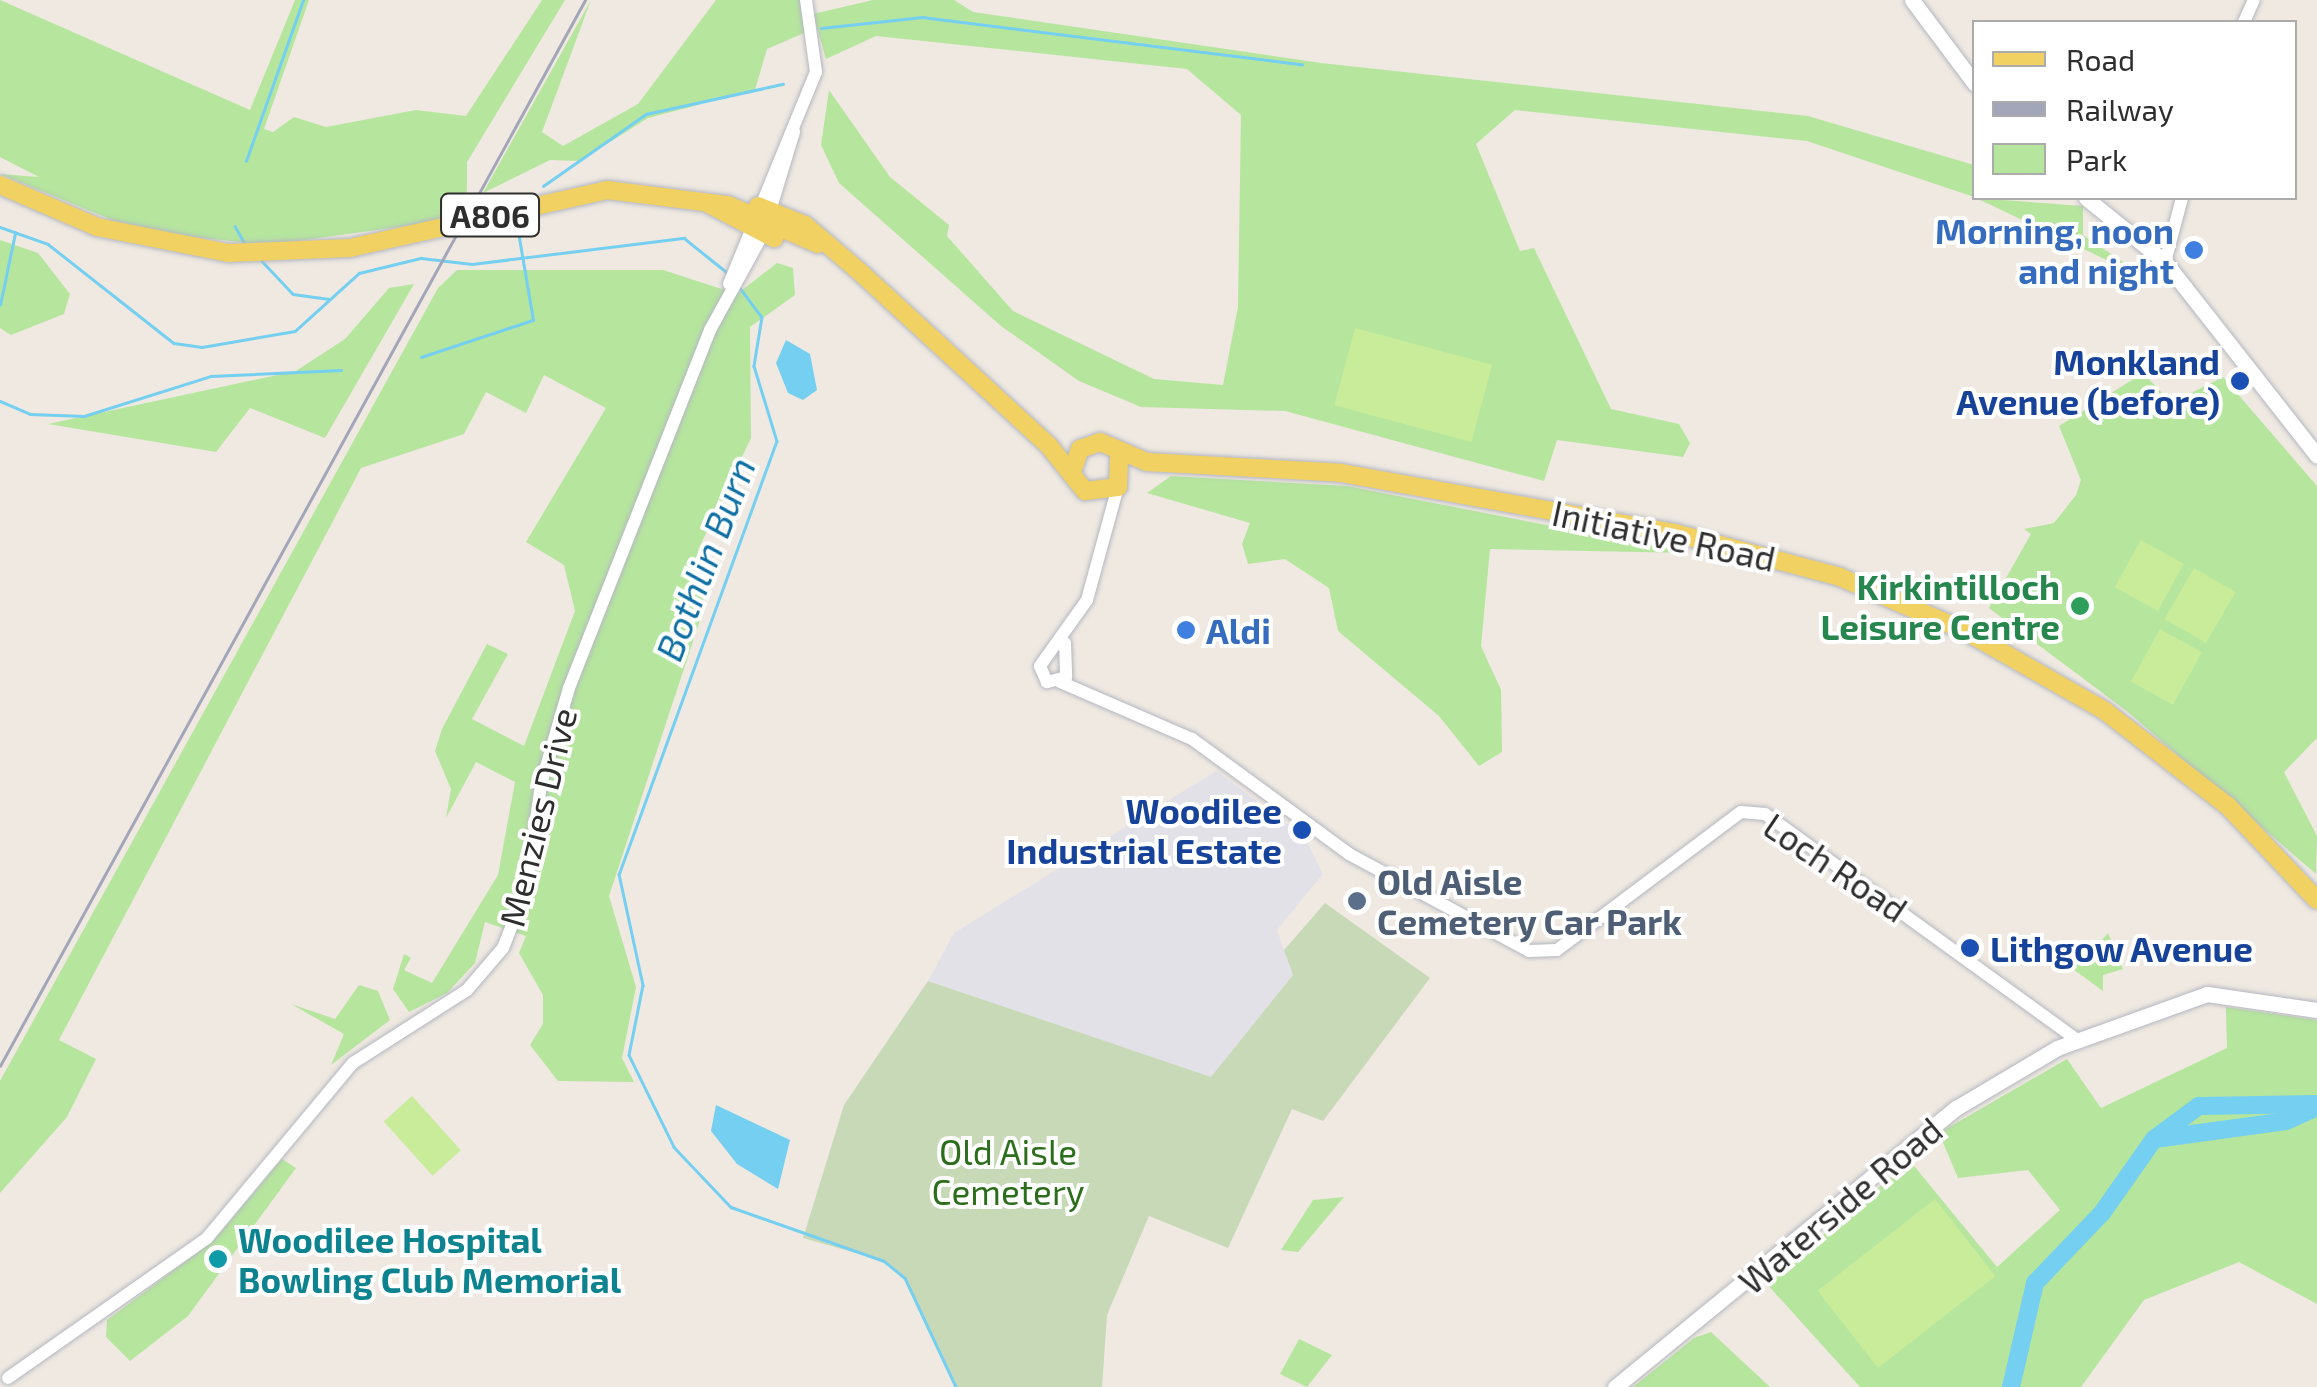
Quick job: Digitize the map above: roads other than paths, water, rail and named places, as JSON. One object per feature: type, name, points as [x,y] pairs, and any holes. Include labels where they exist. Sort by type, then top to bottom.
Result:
[{"type":"main road","points":[[1912,0],[1972,80]]},
{"type":"main road","name":"A806","points":[[0,185],[97,227],[240,254],[350,248],[607,190],[707,203],[761,220],[805,225],[818,244],[860,272],[1049,446],[1072,472]]},
{"type":"main road","points":[[2088,200],[2165,262],[2317,456]]},
{"type":"main road","points":[[2300,435],[2317,444]]},
{"type":"main road","points":[[1049,446],[1080,449],[1100,442],[1146,462]]},
{"type":"main road","points":[[1080,449],[1072,472],[1093,495],[1146,462]]},
{"type":"main road","points":[[1119,451],[1121,480]]},
{"type":"main road","name":"Initiative Road","points":[[1146,462],[1341,473],[1675,533],[1840,578],[1965,631],[2105,711],[2228,806],[2317,900]]},
{"type":"main road","name":"Waterside Road","points":[[1615,1387],[1956,1108],[2076,1039],[2186,998],[2240,994],[2317,1010]]},
{"type":"street","name":"Menzies Drive","points":[[8,1380],[207,1238],[353,1062],[467,990],[503,948],[526,890],[554,730],[738,263],[761,220],[816,72],[806,0]]},
{"type":"street","points":[[2165,262],[2181,200]]},
{"type":"street","points":[[1093,495],[1108,513],[1121,480]]},
{"type":"street","name":"Loch Road","points":[[1108,513],[1091,588],[1063,662],[1087,687],[1192,739],[1349,854],[1542,954],[1752,811],[2076,1039]]},
{"type":"water","points":[[786,340],[810,354],[817,390],[803,400],[788,393],[776,363]]},
{"type":"water","points":[[716,1105],[790,1140],[778,1189],[737,1164],[711,1131]]},
{"type":"waterway","points":[[246,161],[303,0]]},
{"type":"waterway","points":[[821,28],[922,17],[1302,64]]},
{"type":"waterway","points":[[543,186],[646,114],[783,84]]},
{"type":"waterway","points":[[421,357],[533,320],[516,221]]},
{"type":"waterway","points":[[235,226],[245,244]]},
{"type":"waterway","name":"Bothlin Burn","points":[[0,227],[48,244],[174,343],[202,347],[295,331],[359,273],[421,258],[472,264],[684,238],[729,274]]},
{"type":"waterway","points":[[0,305],[15,233]]},
{"type":"waterway","points":[[262,261],[293,294],[329,299]]},
{"type":"waterway","name":"Bothlin Burn","points":[[740,288],[762,317],[754,366],[777,441],[619,874],[643,985],[629,1055],[674,1147],[731,1207],[884,1261],[905,1278],[956,1387]]},
{"type":"waterway","points":[[0,401],[30,414],[84,416],[211,376],[341,370]]},
{"type":"waterway","points":[[2011,1387],[2035,1283],[2102,1213],[2154,1139],[2199,1106],[2317,1104]]},
{"type":"waterway","points":[[2155,1139],[2286,1121],[2317,1107]]},
{"type":"railway","points":[[0,1066],[585,0]]},
{"type":"place","name":"Morning, noon and night","points":[[2194,250]]},
{"type":"place","name":"Monkland Avenue (before)","points":[[2240,381]]},
{"type":"place","name":"Kirkintilloch Leisure Centre","points":[[2080,606]]},
{"type":"place","name":"Aldi","points":[[1186,630]]},
{"type":"place","name":"Woodilee Industrial Estate","points":[[1302,830]]},
{"type":"place","name":"Old Aisle Cemetery Car Park","points":[[1357,901]]},
{"type":"place","name":"Lithgow Avenue","points":[[1970,948]]},
{"type":"place","name":"Woodilee Hospital Bowling Club Memorial","points":[[218,1259]]},
{"type":"park label","name":"Old Aisle Cemetery","points":[[1008,1171]]}]
